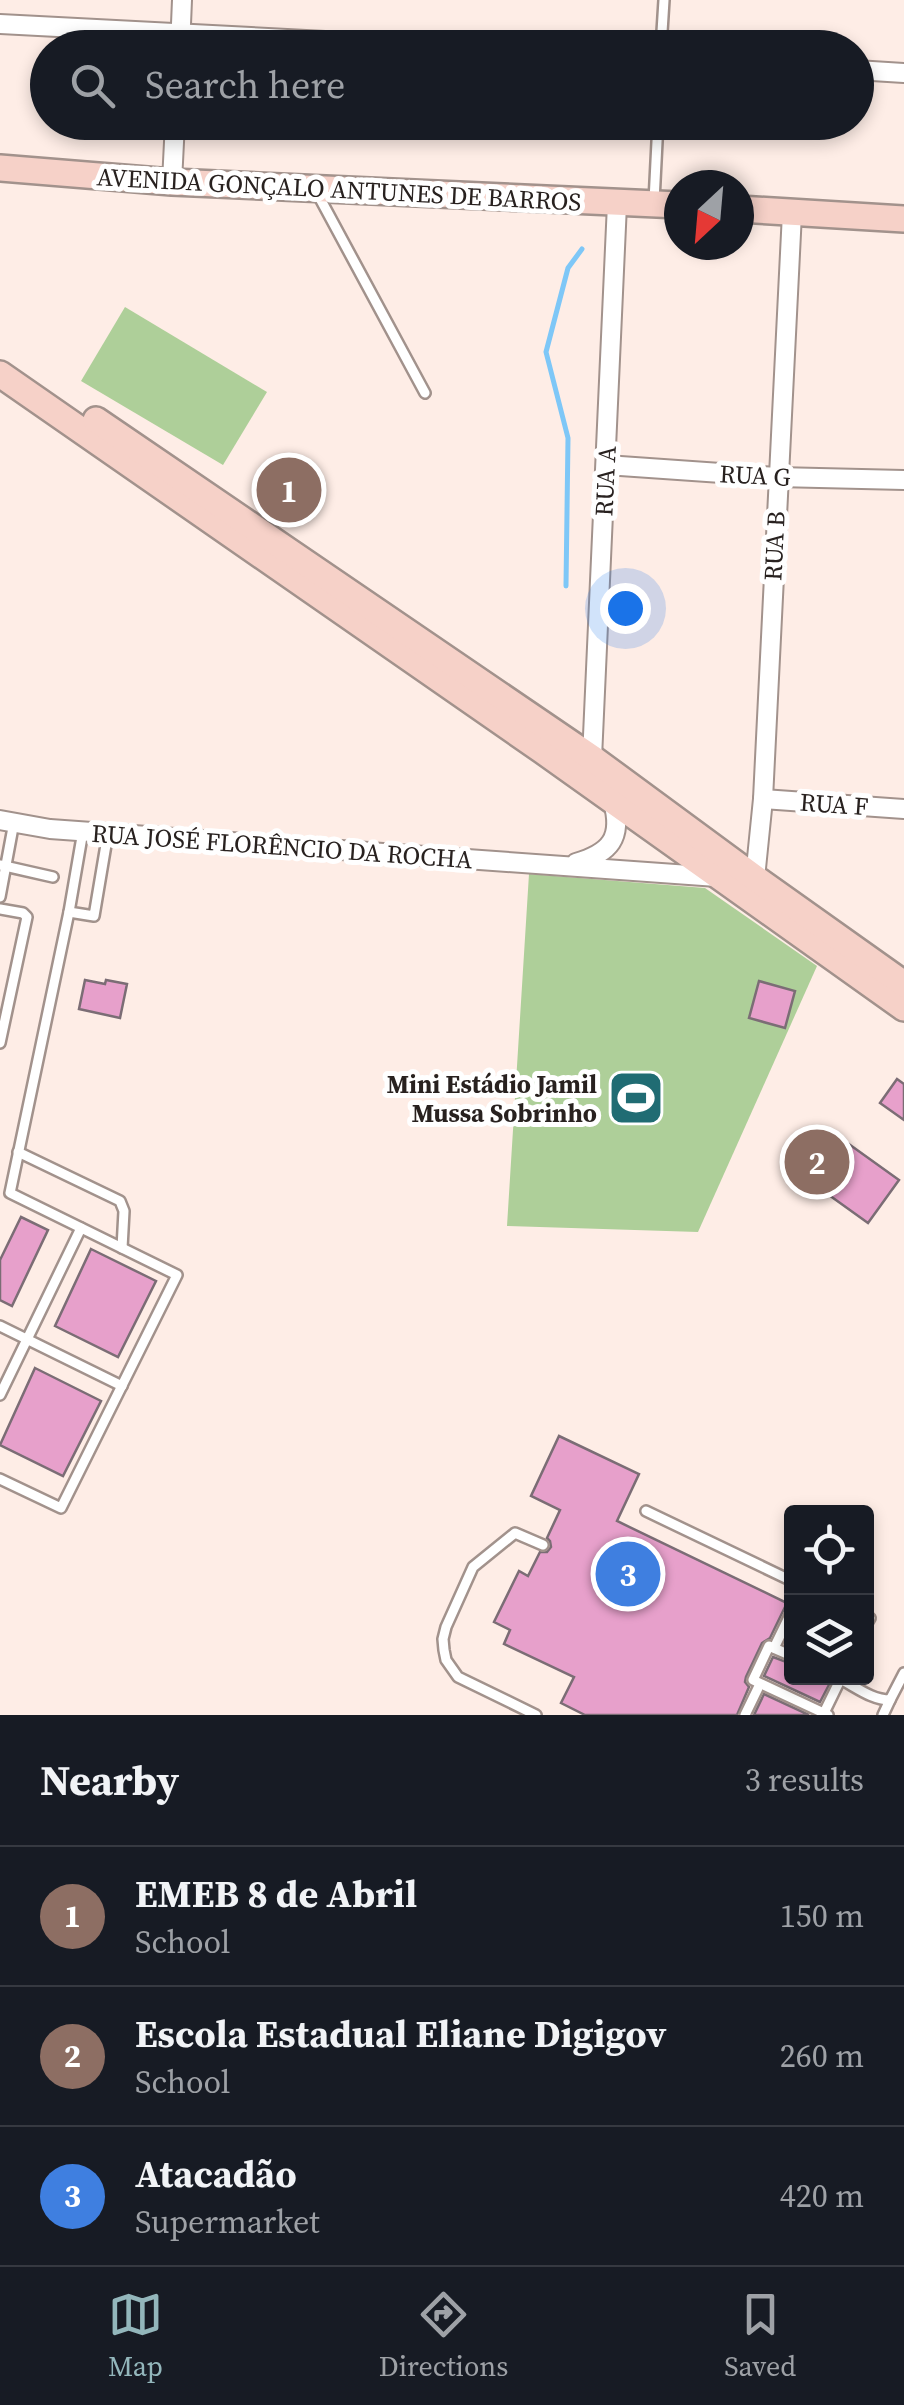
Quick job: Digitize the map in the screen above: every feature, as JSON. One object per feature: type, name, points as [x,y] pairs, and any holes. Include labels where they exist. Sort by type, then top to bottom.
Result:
[{"type":"main road","name":"AVENIDA GONÇALO ANTUNES DE BARROS","points":[[0,168],[172,182],[664,205]]},
{"type":"main road","points":[[754,210],[904,219]]},
{"type":"main road","points":[[0,354],[592,758],[904,984]]},
{"type":"main road","points":[[0,374],[904,1008]]},
{"type":"street","points":[[180,30],[182,0]]},
{"type":"street","points":[[0,24],[68,30]]},
{"type":"street","points":[[874,71],[904,72]]},
{"type":"street","points":[[172,182],[174,140]]},
{"type":"street","name":"RUA A","points":[[592,758],[617,204]]},
{"type":"street","name":"RUA B","points":[[755,878],[763,800],[792,213]]},
{"type":"street","name":"RUA G","points":[[606,465],[777,477],[904,480]]},
{"type":"street","name":"RUA F","points":[[763,800],[904,809]]},
{"type":"street","points":[[566,866],[590,859],[612,842],[618,828],[614,802]]},
{"type":"street","name":"RUA JOSÉ FLORÊNCIO DA ROCHA","points":[[7,821],[50,829],[720,878]]},
{"type":"lane","points":[[662,30],[664,0]]},
{"type":"lane","points":[[660,140],[664,184]]},
{"type":"lane","points":[[315,188],[425,393]]},
{"type":"lane","points":[[0,897],[7,821]]},
{"type":"lane","points":[[0,1479],[62,1508],[177,1276],[10,1193],[83,831]]},
{"type":"lane","points":[[68,912],[94,916],[108,833]]},
{"type":"lane","points":[[3,866],[53,878]]},
{"type":"lane","points":[[0,909],[27,917],[4,1008],[0,1043]]},
{"type":"lane","points":[[18,1152],[120,1201],[124,1211],[122,1248]]},
{"type":"lane","points":[[0,1395],[81,1228]]},
{"type":"lane","points":[[0,1326],[122,1386]]},
{"type":"lane","points":[[646,1511],[784,1577]]},
{"type":"lane","points":[[536,1715],[458,1677],[446,1660],[443,1639],[473,1567],[516,1533],[543,1545]]},
{"type":"lane","points":[[774,1648],[784,1627]]},
{"type":"lane","points":[[784,1652],[769,1646],[753,1680],[825,1714],[837,1685]]},
{"type":"lane","points":[[883,1715],[904,1672]]},
{"type":"lane","points":[[744,1715],[760,1684]]},
{"type":"lane","points":[[851,1685],[879,1700],[890,1700]]},
{"type":"green space","points":[[125,307],[267,392],[223,465],[81,381]]},
{"type":"green space","name":"Mini Estádio Jamil Mussa Sobrinho","points":[[529,874],[705,888],[817,966],[698,1232],[507,1226]]},
{"type":"building","points":[[85,980],[127,984],[120,1018],[79,1009]]},
{"type":"building","points":[[759,981],[795,991],[785,1028],[749,1018]]},
{"type":"building","points":[[897,1079],[904,1084],[904,1120],[880,1103]]},
{"type":"building","points":[[839,1137],[899,1180],[868,1223],[808,1180]]},
{"type":"building","points":[[21,1217],[48,1230],[12,1306],[0,1300],[0,1260]]},
{"type":"building","points":[[91,1249],[156,1281],[118,1357],[55,1326]]},
{"type":"building","points":[[35,1368],[101,1401],[63,1476],[0,1445]]},
{"type":"building","points":[[559,1436],[639,1474],[617,1521],[784,1602],[770,1638],[762,1643],[746,1677],[749,1687],[737,1715],[585,1715],[561,1703],[574,1677],[504,1644],[510,1630],[494,1622],[519,1571],[528,1576],[540,1552],[551,1547],[547,1538],[560,1510],[531,1496]]},
{"type":"building","points":[[773,1657],[784,1661],[784,1685],[829,1685],[820,1702],[764,1676]]},
{"type":"building","points":[[764,1694],[809,1715],[754,1715]]},
{"type":"waterway","points":[[566,586],[568,438],[546,352],[568,268],[582,249]]},
{"type":"place","name":"EMEB 8 de Abril","points":[[289,490]]},
{"type":"place","name":"Mini Estádio Jamil Mussa Sobrinho","points":[[636,1098]]},
{"type":"place","name":"Escola Estadual Eliane Digigov","points":[[817,1162]]},
{"type":"place","name":"Atacadão","points":[[628,1574]]}]
